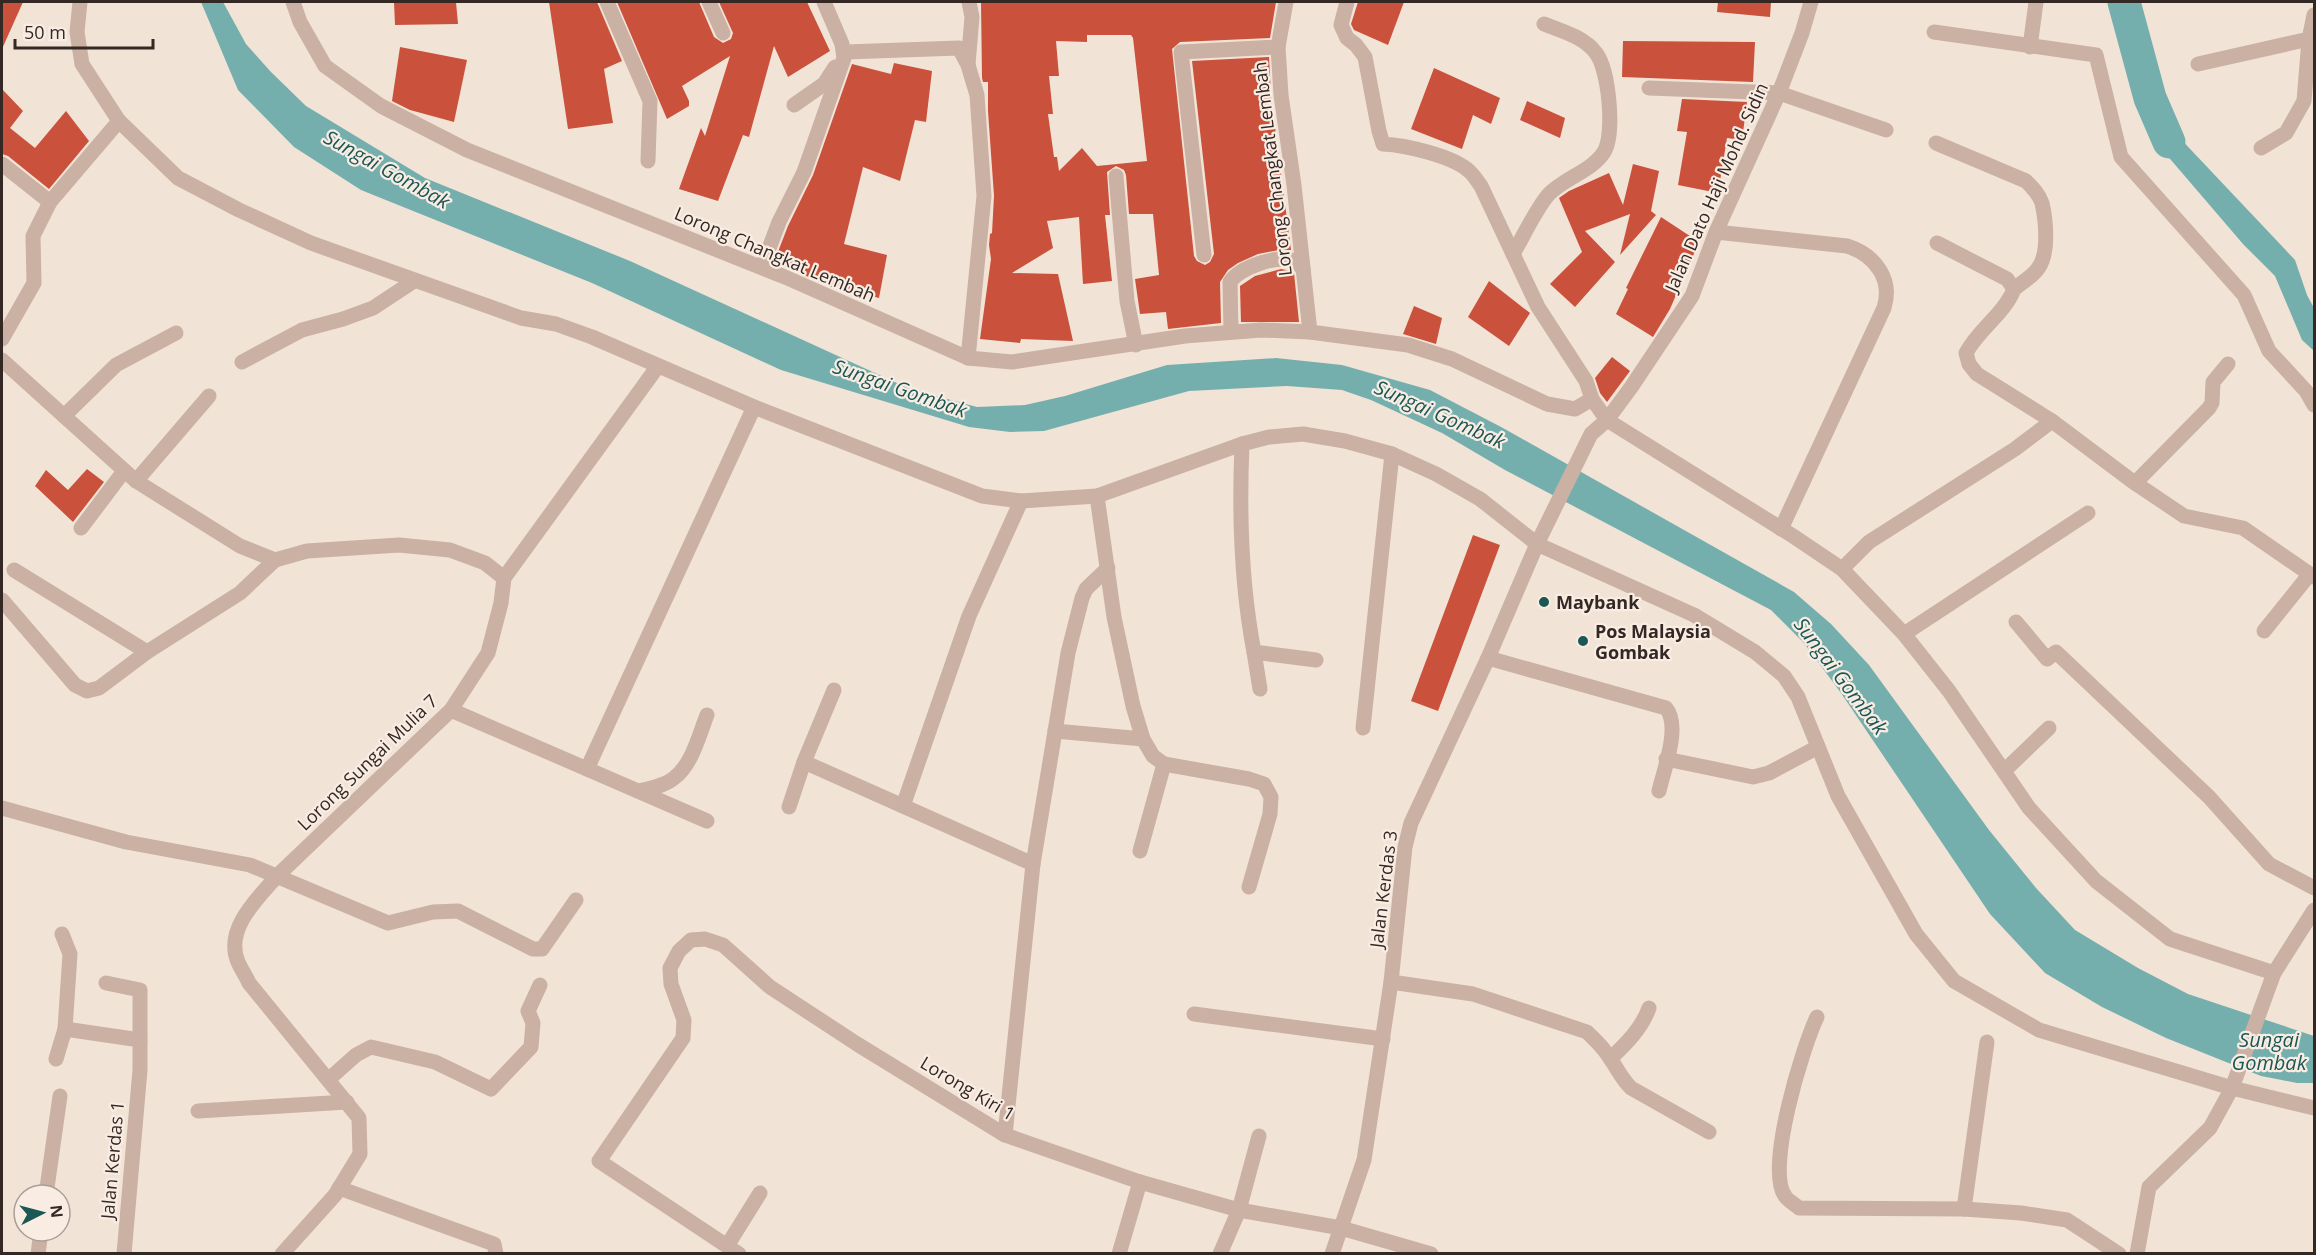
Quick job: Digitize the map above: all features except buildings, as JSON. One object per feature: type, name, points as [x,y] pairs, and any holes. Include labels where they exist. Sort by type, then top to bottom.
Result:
[{"type":"street","points":[[80,2],[77,32],[82,64],[119,121],[178,178],[239,210],[311,243],[521,318],[556,324],[754,407],[982,496],[1021,501],[1096,496],[1242,444],[1269,437],[1303,435],[1345,441],[1392,454],[1461,487],[1537,544],[1686,611],[1755,652],[1784,676],[1798,697],[1838,796],[1916,934],[1954,981],[2039,1030],[2234,1082],[2314,1108]]},
{"type":"street","name":"Lorong Changkat Lembah","points":[[293,2],[300,22],[325,66],[381,106],[467,150],[762,267],[968,358],[1012,362],[1185,336],[1261,330],[1310,332],[1408,345],[1452,359],[1547,404],[1575,409],[1592,399]]},
{"type":"street","points":[[607,2],[650,100],[648,161]]},
{"type":"street","points":[[710,2],[723,33]]},
{"type":"street","points":[[762,267],[779,222],[811,152],[845,52],[824,2]]},
{"type":"street","points":[[968,65],[972,17],[969,2]]},
{"type":"street","name":"Lorong Changkat Lembah","points":[[1286,2],[1278,47],[1281,95],[1310,332]]},
{"type":"street","points":[[1347,2],[1341,25],[1347,38],[1365,57],[1383,144],[1397,144],[1456,162],[1470,171],[1481,186],[1538,307],[1586,381],[1592,399],[1606,420],[1842,569],[1904,634],[1949,691],[2029,808],[2096,881],[2170,939],[2274,973]]},
{"type":"street","name":"Jalan Dato Haji Mohd. Sidin","points":[[1591,434],[1606,420],[1632,386],[1692,296],[1716,232],[1779,93],[1811,2]]},
{"type":"street","points":[[2030,47],[2036,2]]},
{"type":"street","points":[[2261,148],[2286,133],[2304,101],[2309,39],[2314,15]]},
{"type":"street","points":[[1513,254],[1548,195],[1592,164],[1604,151],[1610,129],[1605,77],[1597,53],[1579,38],[1544,24]]},
{"type":"street","points":[[1934,33],[2096,55],[2121,157],[2244,295],[2269,351],[2306,391],[2314,405]]},
{"type":"street","points":[[2198,64],[2309,39]]},
{"type":"street","points":[[1204,255],[1181,52],[1278,47]]},
{"type":"street","points":[[845,52],[959,48],[968,65],[977,94],[984,196],[968,358]]},
{"type":"street","points":[[794,105],[824,84],[845,52]]},
{"type":"street","points":[[1649,88],[1779,93],[1886,130]]},
{"type":"street","points":[[2,339],[34,283],[33,236],[50,202],[119,121]]},
{"type":"street","points":[[1936,143],[2026,181],[2042,202],[2045,257],[2038,270],[2014,289],[2011,298],[1973,340],[1966,353],[1969,364],[1977,374],[2052,421],[2135,483],[2184,516],[2243,528],[2312,576],[2264,631]]},
{"type":"street","points":[[2,164],[50,202]]},
{"type":"street","points":[[1116,176],[1127,301],[1136,345]]},
{"type":"street","points":[[1716,232],[1847,246],[1859,250],[1876,264],[1887,287],[1886,300],[1875,328],[1781,529]]},
{"type":"street","points":[[1937,243],[2007,279],[2014,289]]},
{"type":"street","points":[[1232,332],[1230,282],[1234,276],[1268,261],[1284,259],[1297,262],[1303,269]]},
{"type":"street","points":[[242,362],[302,330],[373,308],[414,281]]},
{"type":"street","points":[[64,416],[116,365],[176,333]]},
{"type":"street","points":[[2135,483],[2209,408],[2212,403],[2213,382],[2228,364]]},
{"type":"street","points":[[2,600],[75,685],[87,691],[99,688],[147,652],[240,592],[276,560],[307,551],[399,545],[450,550],[485,563],[504,578],[658,366]]},
{"type":"street","points":[[5,371],[64,416],[130,476],[240,546],[276,560]]},
{"type":"street","points":[[81,528],[130,476],[154,462],[208,396]]},
{"type":"street","points":[[587,769],[754,407]]},
{"type":"street","points":[[1842,569],[1869,542],[2015,449],[2052,421]]},
{"type":"street","name":"Jalan Kerdas 3","points":[[1332,1254],[1364,1160],[1391,982],[1405,847],[1411,823],[1488,658],[1537,544],[1591,434]]},
{"type":"street","points":[[1242,444],[1240,495],[1248,622],[1260,689]]},
{"type":"street","points":[[1363,728],[1392,454]]},
{"type":"street","points":[[1096,496],[1121,658],[1143,739],[1154,756],[1164,764],[1249,779],[1264,784],[1271,797],[1270,814],[1249,887]]},
{"type":"street","points":[[903,806],[969,616],[1021,501]]},
{"type":"street","points":[[1904,634],[2088,513]]},
{"type":"street","points":[[1005,1135],[1033,864],[1074,622],[1086,589],[1108,568]]},
{"type":"street","points":[[14,570],[147,652]]},
{"type":"street","name":"Lorong Sungai Mulia 7","points":[[282,1254],[339,1188],[360,1154],[359,1118],[249,983],[237,960],[235,939],[241,922],[277,876],[451,711],[488,653],[501,603],[504,578]]},
{"type":"street","points":[[2016,622],[2047,659],[2056,652],[2209,797],[2269,864],[2314,888]]},
{"type":"street","points":[[1254,652],[1316,660]]},
{"type":"street","points":[[1488,658],[1666,708],[1672,715],[1674,729],[1659,791]]},
{"type":"street","points":[[789,807],[804,762],[834,690]]},
{"type":"street","points":[[451,711],[707,821]]},
{"type":"street","points":[[639,791],[675,778],[693,749],[707,715]]},
{"type":"street","points":[[2004,771],[2049,728]]},
{"type":"street","points":[[1055,731],[1143,739]]},
{"type":"street","points":[[1666,759],[1753,777],[1769,773],[1818,747]]},
{"type":"street","points":[[804,762],[1033,864]]},
{"type":"street","points":[[1140,851],[1164,764]]},
{"type":"street","points":[[2,808],[126,842],[250,865],[388,923],[433,912],[458,911],[534,948],[543,950],[576,900]]},
{"type":"street","points":[[2137,1254],[2149,1187],[2210,1128],[2234,1082],[2274,973],[2314,910]]},
{"type":"street","points":[[56,1059],[65,1029],[70,954],[62,934]]},
{"type":"street","name":"Lorong Kiri 1","points":[[733,1250],[600,1161],[683,1038],[684,1020],[671,984],[670,968],[679,951],[691,940],[705,939],[723,945],[770,987],[857,1044],[1005,1135],[1140,1182],[1239,1210],[1341,1228],[1431,1254]]},
{"type":"street","points":[[1391,982],[1473,994],[1587,1032],[1611,1058],[1621,1078],[1631,1088],[1709,1132]]},
{"type":"street","name":"Jalan Kerdas 1","points":[[106,983],[140,990],[140,1070],[124,1254]]},
{"type":"street","points":[[329,1079],[356,1055],[371,1047],[388,1049],[435,1062],[491,1089],[531,1047],[533,1023],[528,1011],[540,985]]},
{"type":"street","points":[[1611,1058],[1646,1018],[1649,1008]]},
{"type":"street","points":[[1194,1014],[1383,1039]]},
{"type":"street","points":[[1817,1017],[1803,1051],[1787,1117],[1779,1172],[1784,1196],[1799,1208],[1964,1209],[2021,1213],[2067,1220],[2119,1254]]},
{"type":"street","points":[[65,1029],[140,1040]]},
{"type":"street","points":[[1964,1209],[1987,1042]]},
{"type":"street","points":[[48,1183],[60,1096]]},
{"type":"street","points":[[198,1111],[346,1102]]},
{"type":"street","points":[[1220,1254],[1239,1210],[1258,1136]]},
{"type":"street","points":[[1119,1254],[1140,1182]]},
{"type":"street","points":[[339,1188],[494,1244],[496,1254]]},
{"type":"street","points":[[733,1250],[759,1193]]},
{"type":"water","name":"Sungai Gombak","points":[[201,2],[223,2],[246,44],[306,106],[425,178],[630,261],[910,389],[977,407],[1025,405],[1065,396],[1167,365],[1276,358],[1342,365],[1430,390],[1503,428],[1794,592],[1831,624],[1869,665],[1989,830],[2036,888],[2075,930],[2138,968],[2188,994],[2314,1036],[2314,1083],[2297,1083],[2261,1076],[2166,1038],[2102,1007],[2045,973],[1990,914],[1841,693],[1804,643],[1771,610],[1505,470],[1442,433],[1371,400],[1342,390],[1287,386],[1189,391],[1044,431],[1010,432],[969,427],[781,370],[592,283],[361,190],[294,147],[238,90]]},
{"type":"water","points":[[2158,99],[2175,133],[2295,260],[2314,308],[2314,351],[2302,340],[2275,276],[2243,244],[2159,146],[2147,122],[2144,106]]},
{"type":"waterway","points":[[2124,2],[2150,98],[2169,142]]},
{"type":"place","name":"Maybank","points":[[1544,602]]},
{"type":"place","name":"Pos Malaysia Gombak","points":[[1583,641]]}]
